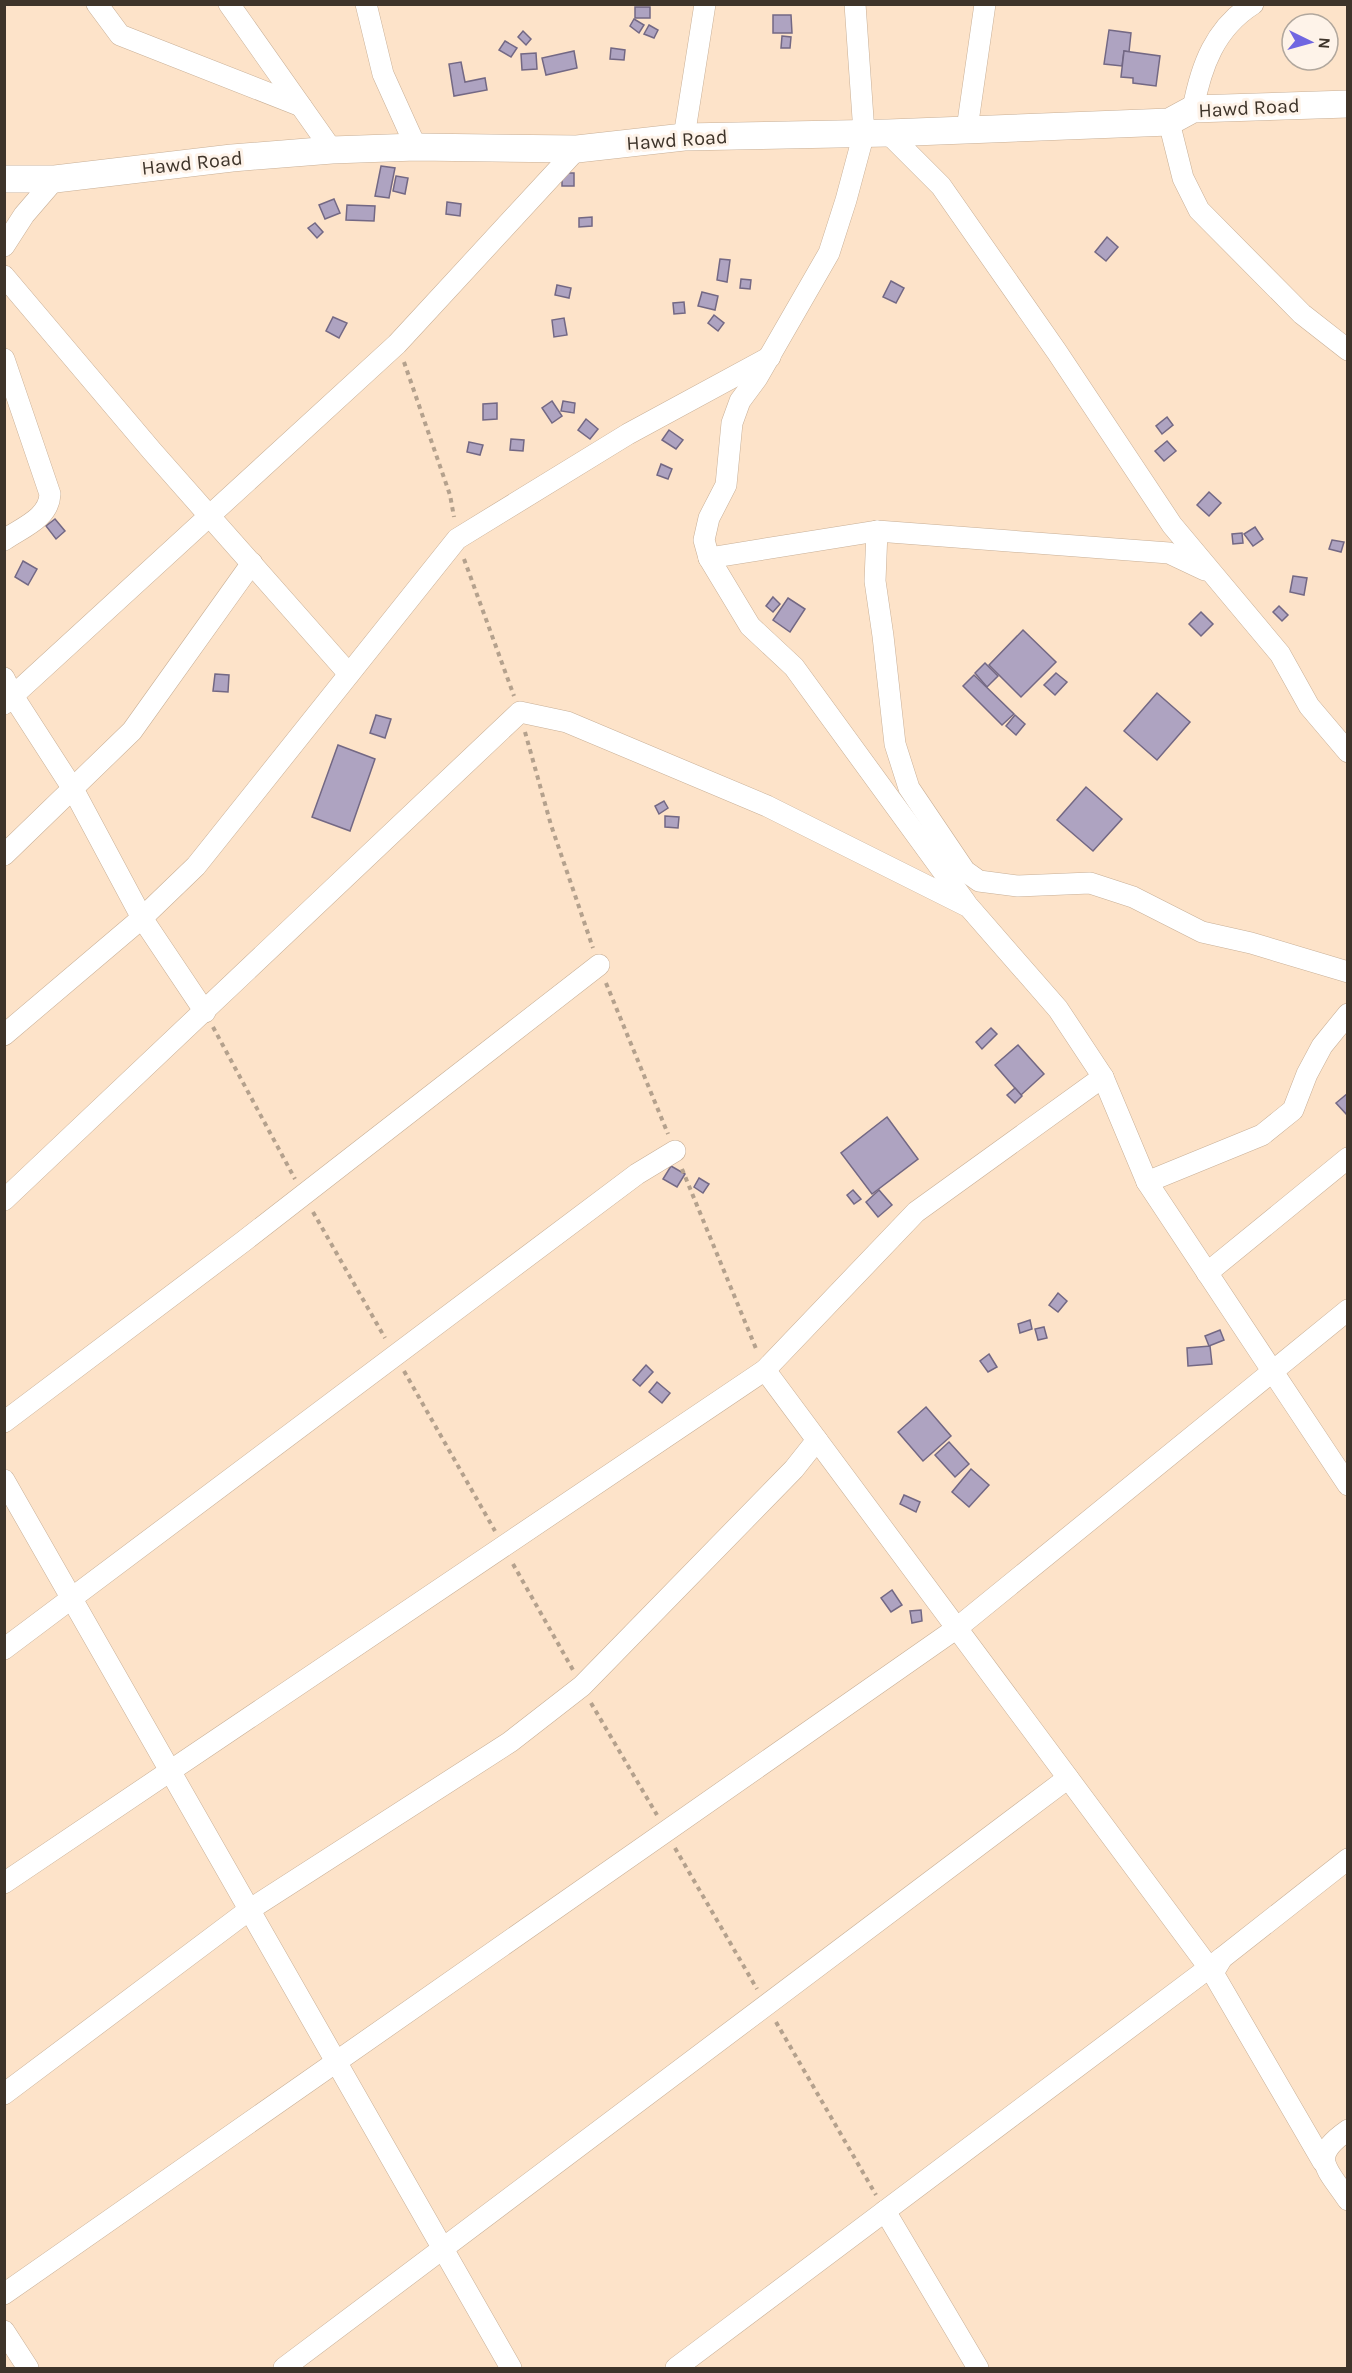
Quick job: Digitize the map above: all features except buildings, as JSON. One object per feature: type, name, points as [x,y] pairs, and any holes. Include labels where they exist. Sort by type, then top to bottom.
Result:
[{"type":"main road","name":"Hawd Road","points":[[4,178],[55,179],[232,158],[332,150],[416,147],[577,149],[684,137],[876,133],[1169,122],[1193,109],[1347,104]]},
{"type":"street","points":[[97,4],[120,35],[301,106]]},
{"type":"street","points":[[229,4],[332,150]]},
{"type":"street","points":[[366,4],[383,74],[416,147]]},
{"type":"street","points":[[684,137],[705,4]]},
{"type":"street","points":[[855,4],[876,133],[846,200],[829,253],[770,357],[740,401],[732,423],[726,485],[709,518],[704,540],[709,558],[750,626],[794,667],[969,907],[1058,1010],[1103,1077],[1146,1182],[1347,1485]]},
{"type":"street","points":[[967,129],[985,4]]},
{"type":"street","points":[[1193,109],[1207,57],[1222,30],[1253,4]]},
{"type":"street","points":[[1169,122],[1183,178],[1199,210],[1302,314],[1347,350]]},
{"type":"street","points":[[876,133],[940,186],[1064,361],[1172,525],[1280,654],[1309,706],[1347,752]]},
{"type":"street","points":[[205,1012],[142,918],[73,789],[8,693],[211,516],[398,344],[577,149]]},
{"type":"street","points":[[4,246],[24,215],[55,179]]},
{"type":"street","points":[[4,276],[145,442],[350,674]]},
{"type":"street","points":[[4,1035],[142,918],[196,866],[457,539],[628,434],[770,357]]},
{"type":"street","points":[[4,359],[50,494],[50,505],[43,515],[4,540]]},
{"type":"street","points":[[709,558],[878,531],[1169,553],[1211,573]]},
{"type":"street","points":[[878,531],[875,582],[895,744],[909,788],[964,871],[979,881],[1018,886],[1090,883],[1133,897],[1202,932],[1251,943],[1347,972]]},
{"type":"street","points":[[4,855],[132,731],[252,563]]},
{"type":"street","points":[[4,1200],[520,712],[567,722],[767,806],[969,907]]},
{"type":"street","points":[[4,1422],[304,1195],[599,965]]},
{"type":"street","points":[[1146,1182],[1262,1135],[1293,1110],[1307,1074],[1322,1046],[1347,1014]]},
{"type":"street","points":[[4,1883],[765,1370],[916,1212],[1103,1077]]},
{"type":"street","points":[[4,1649],[637,1174],[675,1151]]},
{"type":"street","points":[[1207,1273],[1347,1158]]},
{"type":"street","points":[[4,2294],[957,1628],[1347,1310]]},
{"type":"street","points":[[765,1370],[1068,1778],[1215,1966],[1323,2162],[1347,2200]]},
{"type":"street","points":[[4,2094],[249,1910],[510,1742],[582,1686],[794,1469],[817,1440]]},
{"type":"street","points":[[4,1480],[511,2368]]},
{"type":"street","points":[[284,2368],[1068,1778]]},
{"type":"street","points":[[676,2368],[1215,1966],[1347,1859]]},
{"type":"street","points":[[1323,2162],[1324,2152],[1347,2130]]},
{"type":"street","points":[[885,2211],[978,2368]]},
{"type":"street","points":[[4,2331],[28,2368]]},
{"type":"path","points":[[398,344],[450,495],[457,539],[520,712],[551,825],[599,965],[765,1370]]},
{"type":"path","points":[[205,1012],[304,1195],[503,1547],[885,2211]]}]
